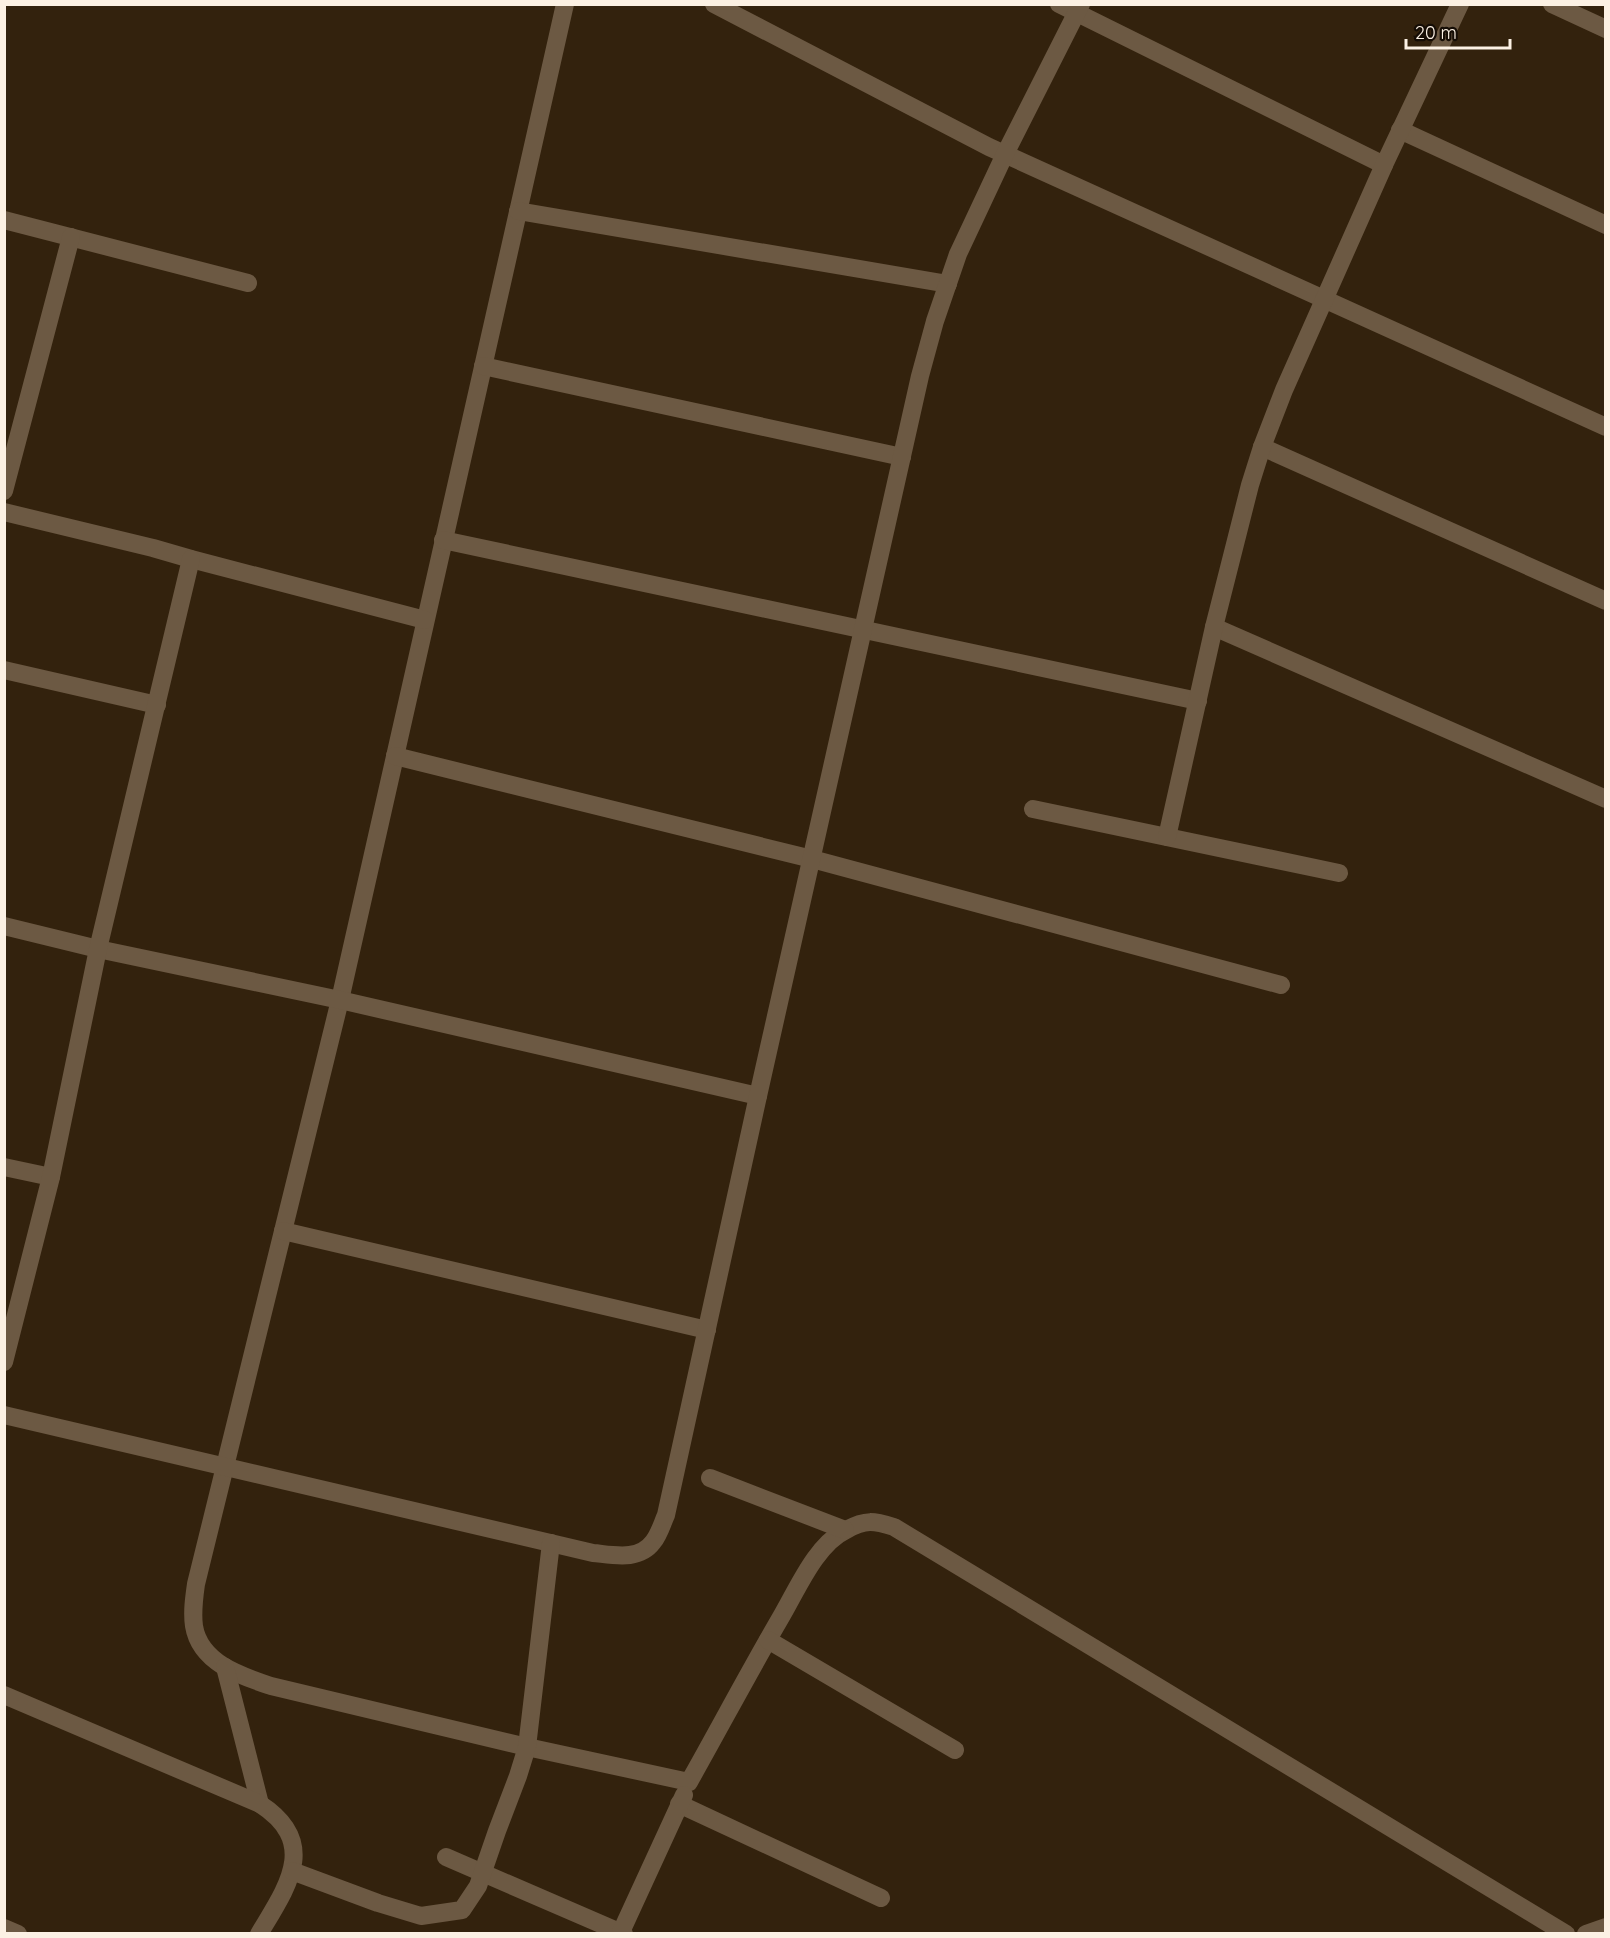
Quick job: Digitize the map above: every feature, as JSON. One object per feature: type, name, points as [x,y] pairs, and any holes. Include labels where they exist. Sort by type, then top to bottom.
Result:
[{"type":"street","points":[[565,4],[339,1000],[196,1584],[193,1610],[194,1629],[201,1644],[211,1657],[242,1676],[272,1686],[527,1747],[689,1782]]},
{"type":"street","points":[[714,4],[1005,154],[1605,427]]},
{"type":"street","points":[[1059,4],[1079,9],[1384,165]]},
{"type":"street","points":[[1167,837],[1214,627],[1250,485],[1262,447],[1284,390],[1384,165],[1460,4]]},
{"type":"street","points":[[1552,4],[1605,29]]},
{"type":"street","points":[[4,1415],[593,1553],[634,1555],[645,1550],[653,1542],[666,1515],[758,1096],[923,365],[935,321],[958,254],[1005,154],[1079,9]]},
{"type":"street","points":[[1400,130],[1605,225]]},
{"type":"street","points":[[518,211],[948,284]]},
{"type":"street","points":[[4,220],[248,283]]},
{"type":"street","points":[[4,491],[71,237]]},
{"type":"street","points":[[483,366],[902,457]]},
{"type":"street","points":[[1262,447],[1605,601]]},
{"type":"street","points":[[4,512],[153,548],[191,560],[425,620]]},
{"type":"street","points":[[443,540],[1198,700]]},
{"type":"street","points":[[4,1362],[51,1177],[98,949],[191,560]]},
{"type":"street","points":[[1214,627],[1605,799]]},
{"type":"street","points":[[4,670],[157,705]]},
{"type":"street","points":[[395,756],[812,859],[1281,985]]},
{"type":"street","points":[[1033,808],[1339,873]]},
{"type":"street","points":[[4,926],[758,1096]]},
{"type":"street","points":[[4,1167],[51,1177]]},
{"type":"street","points":[[283,1231],[707,1330]]},
{"type":"street","points":[[710,1478],[845,1530]]},
{"type":"street","points":[[446,1857],[623,1933],[689,1782],[808,1570],[824,1548],[845,1530],[871,1521],[894,1527],[1566,1934]]},
{"type":"street","points":[[292,1871],[378,1904],[421,1916],[462,1910],[478,1886],[527,1747],[551,1543]]},
{"type":"street","points":[[768,1640],[955,1750]]},
{"type":"street","points":[[225,1667],[260,1804]]},
{"type":"street","points":[[4,1695],[260,1804],[274,1813],[290,1834],[293,1845],[292,1871],[285,1892],[259,1934]]},
{"type":"street","points":[[680,1804],[881,1898]]},
{"type":"street","points":[[1586,1934],[1605,1927]]},
{"type":"street","points":[[4,1928],[18,1934]]}]
